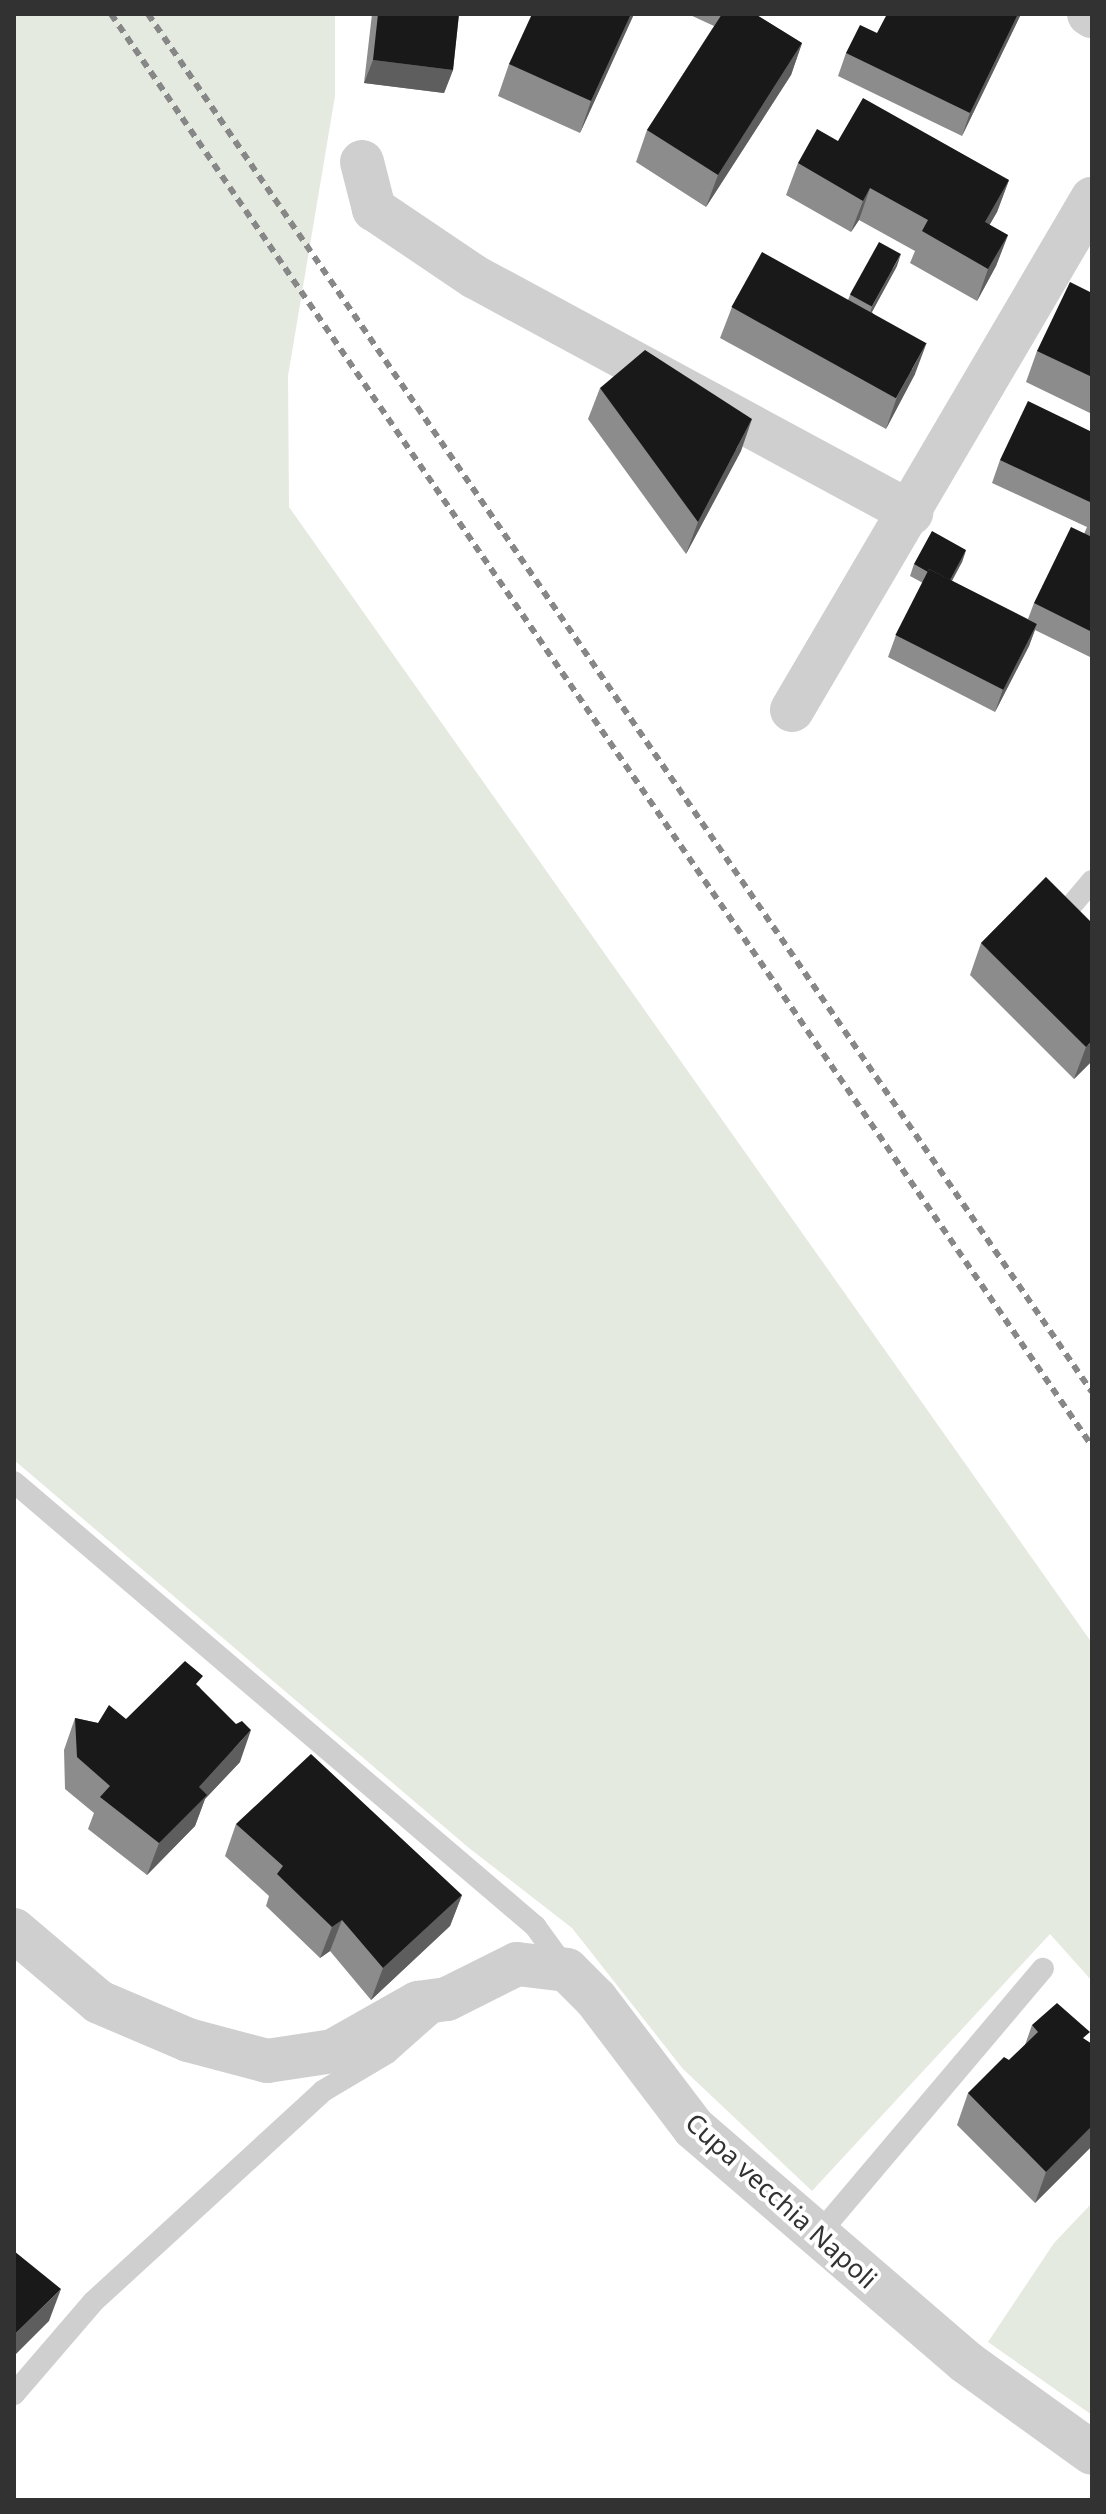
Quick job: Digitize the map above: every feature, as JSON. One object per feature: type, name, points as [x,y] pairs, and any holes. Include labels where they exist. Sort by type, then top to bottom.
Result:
[{"type":"street","points":[[362,162],[374,209],[475,277],[911,513]]},
{"type":"street","points":[[792,710],[911,513],[1092,199]]},
{"type":"street","points":[[14,1930],[99,2002],[188,2040],[267,2061],[333,2051],[418,2003],[447,1999],[517,1964],[567,1970]]},
{"type":"street","name":"Cupa vecchia Napoli","points":[[567,1970],[596,1999],[694,2128],[966,2362],[1092,2453]]},
{"type":"lane","points":[[1065,913],[1092,881]]},
{"type":"lane","points":[[14,1482],[535,1926],[567,1970]]},
{"type":"lane","points":[[817,2236],[1043,1969]]},
{"type":"lane","points":[[14,2394],[93,2302],[323,2091],[387,2053],[447,1999]]},
{"type":"shaded area","points":[[14,14],[335,14],[335,96],[288,376],[289,507],[1092,1643],[1092,1981],[1050,1934],[812,2191],[683,2069],[572,1928],[469,1848],[14,1460]]},
{"type":"shaded area","points":[[1092,2203],[1092,2415],[988,2342],[1054,2243]]},
{"type":"building","points":[[378,14],[459,14],[453,70],[373,60]]},
{"type":"building","points":[[532,14],[631,14],[591,101],[509,64]]},
{"type":"building","points":[[722,14],[755,14],[802,43],[718,175],[647,130]]},
{"type":"building","points":[[887,14],[1018,14],[970,113],[846,53],[860,25],[877,33]]},
{"type":"building","points":[[863,98],[1009,180],[985,222],[1008,235],[988,269],[922,231],[928,220],[870,188],[863,201],[798,163],[817,129],[838,141]]},
{"type":"building","points":[[879,242],[901,254],[872,307],[850,294]]},
{"type":"building","points":[[762,252],[926,343],[896,398],[731,307]]},
{"type":"building","points":[[1070,282],[1092,293],[1092,377],[1037,351]]},
{"type":"building","points":[[645,350],[752,419],[698,522],[600,388]]},
{"type":"building","points":[[1028,401],[1092,432],[1092,503],[1000,460]]},
{"type":"building","points":[[1071,527],[1092,537],[1092,632],[1034,603]]},
{"type":"building","points":[[932,531],[966,550],[950,580],[914,564]]},
{"type":"building","points":[[929,569],[1037,624],[1003,690],[895,635]]},
{"type":"building","points":[[1046,877],[1092,923],[1092,1041],[1086,1047],[981,943]]},
{"type":"building","points":[[185,1661],[203,1676],[196,1684],[236,1724],[242,1721],[251,1730],[199,1787],[207,1795],[159,1843],[100,1797],[110,1786],[77,1757],[75,1718],[98,1723],[109,1705],[126,1719]]},
{"type":"building","points":[[311,1754],[462,1895],[383,1968],[342,1920],[332,1927],[277,1874],[283,1866],[236,1824]]},
{"type":"building","points":[[1057,2003],[1090,2032],[1083,2038],[1092,2044],[1092,2126],[1046,2172],[968,2093],[1004,2057],[1009,2060],[1038,2032],[1032,2025]]},
{"type":"building","points":[[14,2251],[61,2289],[14,2335]]},
{"type":"railway","points":[[111,14],[1092,1446]]},
{"type":"railway","points":[[148,14],[1092,1392]]}]
